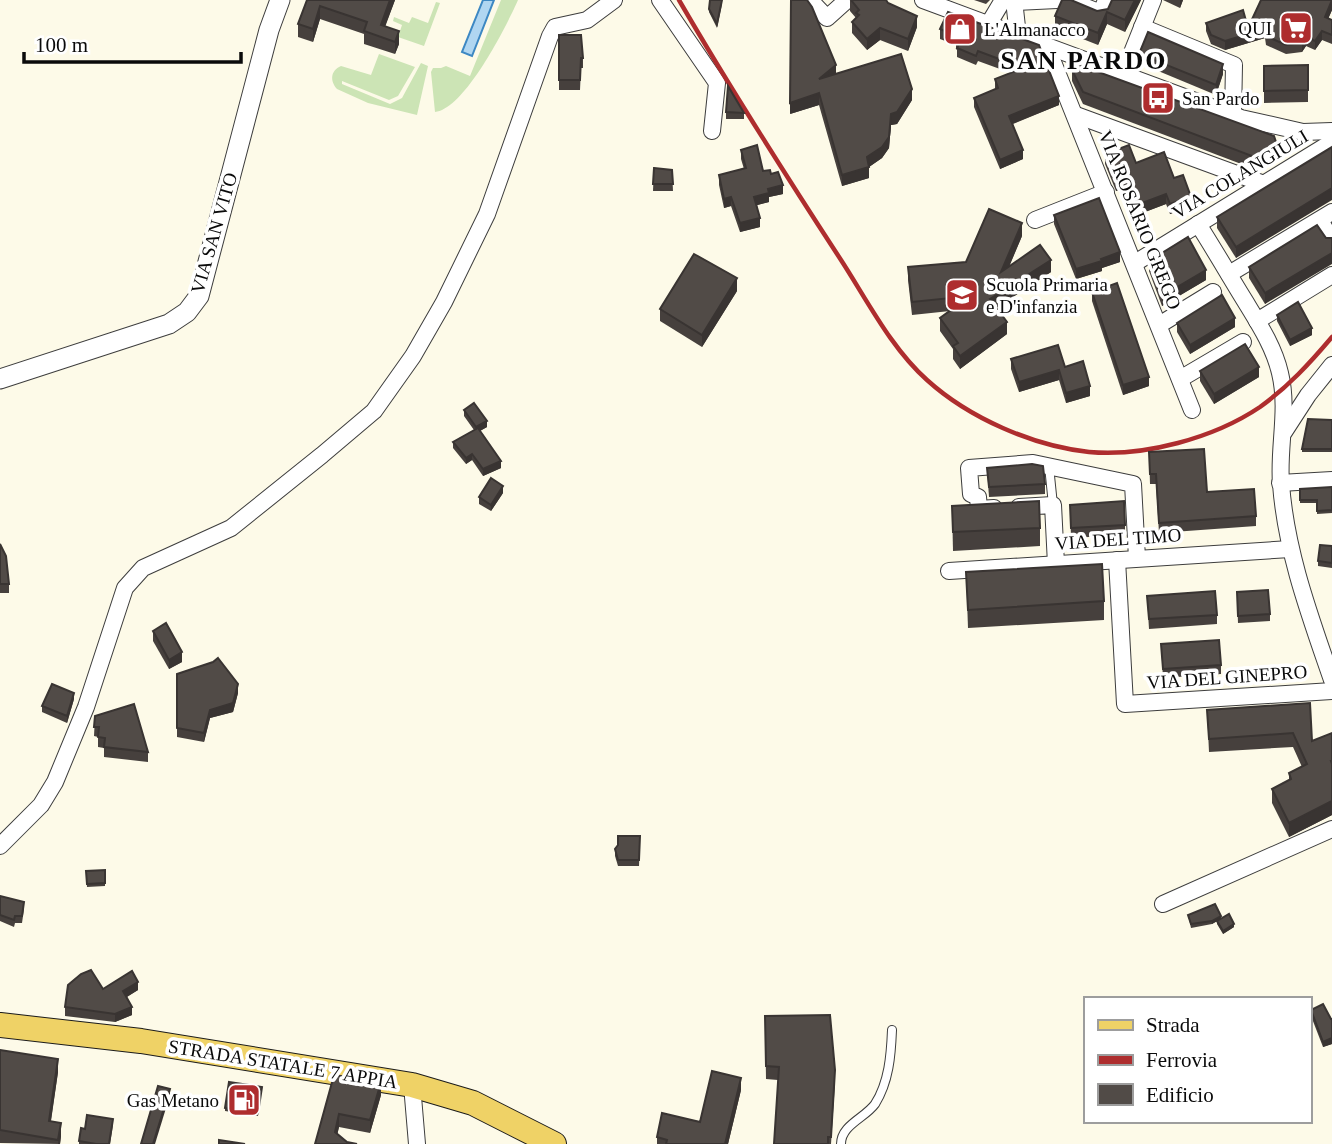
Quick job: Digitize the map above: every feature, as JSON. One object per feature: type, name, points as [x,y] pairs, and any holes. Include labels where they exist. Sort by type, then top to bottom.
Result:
[{"type":"main road","name":"STRADA STATALE 7 APPIA","points":[[0,1025],[141,1041],[412,1084],[472,1103],[554,1144]]},
{"type":"street","name":"VIA SAN VITO","points":[[0,379],[169,324],[187,312],[198,296],[279,0]]},
{"type":"street","points":[[0,846],[41,805],[55,782],[86,707],[125,587],[142,568],[230,528],[374,411],[414,356],[487,214],[555,27],[587,20],[614,0]]},
{"type":"street","points":[[660,0],[717,83],[712,131]]},
{"type":"street","points":[[810,0],[827,19],[847,0]]},
{"type":"street","points":[[923,0],[1234,116],[1303,132],[1332,131]]},
{"type":"street","points":[[988,25],[1011,1],[1056,0]]},
{"type":"street","points":[[1068,0],[1101,13],[1106,0]]},
{"type":"street","points":[[1123,75],[1153,0]]},
{"type":"street","points":[[1011,1],[1018,36]]},
{"type":"street","points":[[1142,27],[1234,65],[1234,116]]},
{"type":"street","name":"VIA ROSARIO GREGO","points":[[1047,47],[1192,410]]},
{"type":"street","points":[[1076,115],[1264,184]]},
{"type":"street","name":"VIA COLANGIULI","points":[[1135,263],[1332,142]]},
{"type":"street","points":[[1035,220],[1106,192]]},
{"type":"street","points":[[1228,274],[1326,216],[1332,241]]},
{"type":"street","points":[[1198,223],[1257,321],[1273,351],[1280,374],[1284,396],[1280,483],[1290,548],[1332,680]]},
{"type":"street","points":[[1257,321],[1332,275]]},
{"type":"street","points":[[1159,325],[1213,292]]},
{"type":"street","points":[[1180,379],[1243,342]]},
{"type":"street","points":[[1283,434],[1308,395],[1332,365]]},
{"type":"street","points":[[1056,564],[1053,505],[979,509],[978,497],[971,494],[969,468],[1033,463],[1133,484],[1137,558]]},
{"type":"street","points":[[1280,483],[1332,480]]},
{"type":"street","name":"VIA DEL TIMO","points":[[950,571],[1290,548]]},
{"type":"street","name":"VIA DEL GINEPRO","points":[[1117,560],[1125,704],[1332,691]]},
{"type":"street","points":[[1163,904],[1332,829]]},
{"type":"street","points":[[412,1084],[417,1144]]},
{"type":"lane","points":[[1049,466],[1053,505]]},
{"type":"lane","points":[[841,1144],[844,1132],[875,1104],[890,1065],[891,1030]]},
{"type":"green space","points":[[501,0],[518,0],[495,46],[459,97],[447,107],[435,112],[431,72],[433,68],[446,66],[470,76]]},
{"type":"green space","points":[[436,2],[440,3],[424,46],[398,37],[402,25],[393,21],[394,17],[409,23],[412,17],[428,23]]},
{"type":"green space","points":[[379,54],[415,67],[398,96],[389,100],[342,81],[342,84],[390,104],[402,98],[421,63],[428,66],[417,115],[368,103],[335,86],[332,76],[337,68],[341,66],[371,75]]},
{"type":"water","points":[[483,0],[494,0],[472,56],[462,52]]},
{"type":"building","points":[[307,0],[390,0],[381,25],[399,31],[395,42],[364,31],[367,22],[320,6],[313,29],[298,24]]},
{"type":"building","points":[[710,0],[722,0],[717,24],[709,9]]},
{"type":"building","points":[[791,0],[807,0],[812,7],[836,65],[819,79],[901,54],[912,89],[897,112],[891,114],[889,137],[882,147],[867,157],[869,167],[842,175],[819,93],[790,103]]},
{"type":"building","points":[[851,0],[886,0],[917,16],[908,39],[880,28],[867,39],[852,22],[859,15],[856,13],[859,10]]},
{"type":"building","points":[[1062,0],[1071,0],[1097,11],[1108,9],[1112,0],[1135,0],[1125,20],[1107,12],[1098,33],[1055,16]]},
{"type":"building","points":[[1261,0],[1332,0],[1325,17],[1332,20],[1332,35],[1322,31],[1315,41],[1306,37],[1302,43],[1286,45],[1266,36],[1265,29],[1225,41],[1211,35],[1206,23],[1243,10],[1248,28]]},
{"type":"building","points":[[948,12],[1039,45],[1059,96],[1009,116],[1023,150],[1000,160],[974,98],[998,88],[995,79],[1023,68],[978,51],[976,56],[957,48],[960,42],[956,40],[957,36],[940,29]]},
{"type":"building","points":[[1148,32],[1223,64],[1216,85],[1139,54]]},
{"type":"building","points":[[559,35],[581,35],[583,58],[580,80],[559,80]]},
{"type":"building","points":[[1079,65],[1274,136],[1277,145],[1257,158],[1083,92],[1072,70]]},
{"type":"building","points":[[1308,65],[1308,90],[1264,91],[1264,66]]},
{"type":"building","points":[[728,86],[744,113],[726,112]]},
{"type":"building","points":[[757,145],[763,171],[770,170],[771,174],[778,172],[783,185],[754,197],[760,218],[740,223],[731,197],[724,199],[719,175],[746,168],[741,150]]},
{"type":"building","points":[[1129,145],[1136,163],[1164,152],[1174,178],[1183,175],[1191,197],[1170,204],[1166,194],[1137,205],[1127,177],[1116,182],[1105,154]]},
{"type":"building","points":[[1332,147],[1332,188],[1236,247],[1217,217]]},
{"type":"building","points":[[654,168],[672,170],[673,184],[653,184]]},
{"type":"building","points":[[1099,198],[1120,252],[1076,269],[1054,215]]},
{"type":"building","name":"Scuola Primaria e D'infanzia","points":[[989,209],[1022,223],[1001,272],[1040,245],[1051,260],[990,299],[1007,322],[960,356],[953,346],[958,343],[940,318],[970,296],[912,302],[908,267],[966,262]]},
{"type":"building","points":[[1317,225],[1326,238],[1332,238],[1332,253],[1265,293],[1249,267]]},
{"type":"building","points":[[1188,237],[1206,270],[1162,296],[1149,261]]},
{"type":"building","points":[[694,254],[737,278],[702,335],[660,309]]},
{"type":"building","points":[[1117,283],[1149,377],[1123,385],[1092,292]]},
{"type":"building","points":[[1222,295],[1235,318],[1190,345],[1177,323]]},
{"type":"building","points":[[1298,302],[1312,328],[1290,340],[1277,315]]},
{"type":"building","points":[[1245,344],[1259,367],[1214,394],[1200,371]]},
{"type":"building","points":[[1058,345],[1065,367],[1083,361],[1090,386],[1066,393],[1059,370],[1019,382],[1011,359]]},
{"type":"building","points":[[474,403],[487,421],[476,427],[464,410]]},
{"type":"building","points":[[1308,419],[1332,420],[1332,449],[1302,449]]},
{"type":"building","points":[[478,428],[501,461],[483,469],[472,454],[466,458],[453,442]]},
{"type":"building","points":[[1204,449],[1207,492],[1254,489],[1256,516],[1159,523],[1156,474],[1150,474],[1149,452]]},
{"type":"building","points":[[1032,464],[1043,466],[1045,484],[989,487],[987,468]]},
{"type":"building","points":[[491,478],[503,486],[491,505],[479,497]]},
{"type":"building","points":[[1332,487],[1332,510],[1317,511],[1317,500],[1300,500],[1300,489]]},
{"type":"building","points":[[1039,501],[1040,528],[953,532],[952,506]]},
{"type":"building","points":[[1124,501],[1125,525],[1071,528],[1070,505]]},
{"type":"building","points":[[0,544],[6,556],[9,584],[0,584]]},
{"type":"building","points":[[1320,545],[1332,546],[1332,563],[1318,561]]},
{"type":"building","points":[[1102,564],[1104,601],[968,610],[966,572]]},
{"type":"building","points":[[1268,590],[1270,614],[1238,616],[1237,592]]},
{"type":"building","points":[[1215,591],[1217,615],[1149,619],[1147,596]]},
{"type":"building","points":[[166,623],[182,652],[169,660],[153,631]]},
{"type":"building","points":[[1219,640],[1221,665],[1163,669],[1161,644]]},
{"type":"building","points":[[218,658],[238,684],[233,703],[210,710],[204,733],[177,728],[177,674]]},
{"type":"building","points":[[52,684],[74,693],[67,716],[42,706]]},
{"type":"building","points":[[1310,703],[1312,741],[1332,733],[1332,801],[1289,823],[1272,789],[1291,779],[1289,773],[1307,764],[1293,733],[1209,739],[1207,710]]},
{"type":"building","points":[[134,704],[148,752],[104,747],[105,738],[98,737],[99,727],[94,727],[95,716]]},
{"type":"building","points":[[618,836],[640,836],[639,860],[618,860],[615,849]]},
{"type":"building","points":[[105,870],[105,883],[87,884],[86,871]]},
{"type":"building","points":[[0,896],[24,902],[22,916],[15,916],[14,920],[0,915]]},
{"type":"building","points":[[1215,904],[1221,916],[1212,921],[1191,924],[1188,915]]},
{"type":"building","points":[[1229,914],[1234,924],[1223,931],[1217,921]]},
{"type":"building","points":[[91,970],[103,989],[132,971],[138,982],[123,991],[132,1007],[115,1014],[65,1007],[68,985],[81,974]]},
{"type":"building","points":[[1323,1004],[1332,1019],[1332,1038],[1323,1042],[1311,1010]]},
{"type":"building","points":[[830,1015],[835,1070],[831,1137],[828,1137],[828,1144],[774,1144],[779,1067],[766,1066],[765,1016]]},
{"type":"building","points":[[0,1050],[58,1059],[49,1121],[61,1123],[58,1140],[0,1130]]},
{"type":"building","points":[[712,1071],[741,1078],[725,1144],[666,1144],[667,1140],[657,1137],[662,1113],[700,1122]]},
{"type":"building","points":[[334,1075],[381,1082],[370,1120],[339,1114],[335,1132],[347,1142],[357,1144],[315,1144]]},
{"type":"building","points":[[229,1082],[262,1087],[258,1113],[225,1108]]},
{"type":"building","points":[[158,1086],[170,1089],[153,1144],[141,1144]]},
{"type":"building","points":[[87,1115],[113,1119],[109,1144],[79,1141],[81,1128],[85,1129]]},
{"type":"building","points":[[219,1140],[245,1144],[219,1144]]},
{"type":"railway","points":[[679,0],[758,131],[891,339],[927,380],[982,418],[1046,444],[1089,452],[1132,451],[1178,443],[1222,428],[1260,407],[1298,374],[1332,337]]},
{"type":"place","name":"QUI","points":[[1296,28]]},
{"type":"place","name":"L'Almanacco","points":[[960,29]]},
{"type":"place","name":"San Pardo","points":[[1158,98]]},
{"type":"place","name":"Scuola Primaria e D'infanzia","points":[[962,295]]},
{"type":"place","name":"Gas Metano","points":[[244,1100]]},
{"type":"district","name":"SAN PARDO","points":[[1084,60]]}]
